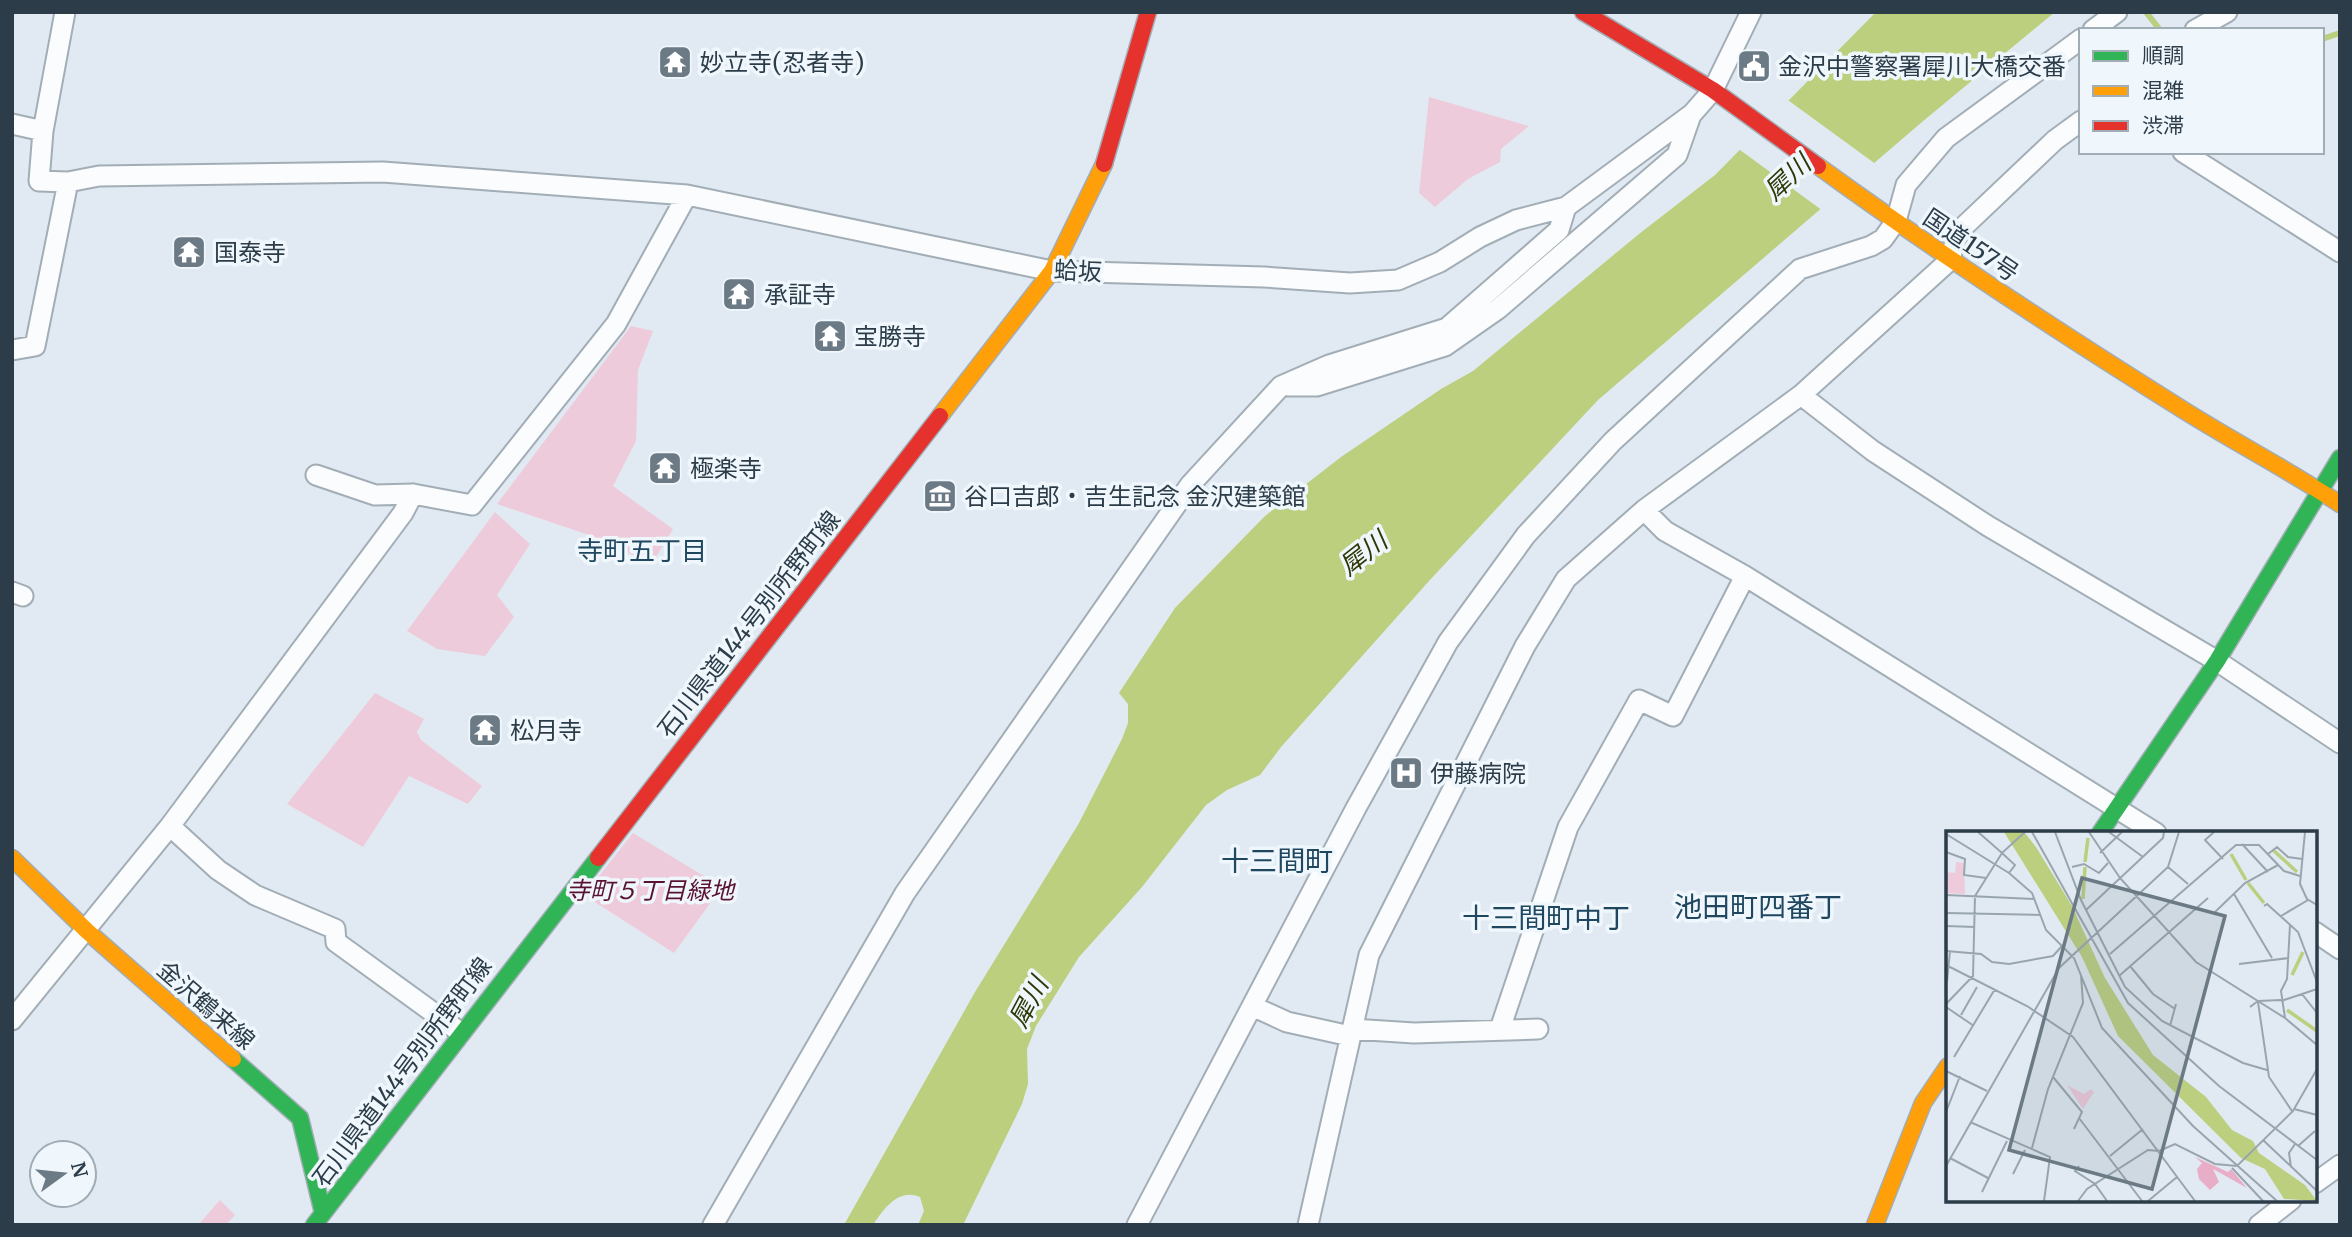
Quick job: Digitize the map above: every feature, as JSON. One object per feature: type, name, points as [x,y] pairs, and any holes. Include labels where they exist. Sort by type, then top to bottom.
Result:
[{"type":"main road","name":"石川県道144号別所野町線","points":[[318,1219],[460,1032],[1052,271],[1100,177],[1148,12]]},
{"type":"main road","name":"国道157号","points":[[1583,12],[1718,94],[1949,261],[2188,413],[2340,504]]},
{"type":"main road","points":[[2101,831],[2217,661],[2340,458]]},
{"type":"main road","name":"金沢鶴来線","points":[[12,858],[87,931],[300,1118],[318,1219]]},
{"type":"main road","points":[[1875,1225],[1923,1103],[1946,1069]]},
{"type":"main road","points":[[318,1219],[336,1225]]},
{"type":"street","points":[[12,350],[35,346],[68,182],[39,181],[43,131],[65,12]]},
{"type":"street","points":[[713,1225],[905,893],[1190,485],[1281,386],[1329,365],[1447,328],[1559,229],[1566,207],[1718,94],[1751,12]]},
{"type":"street","points":[[2096,28],[2117,12]]},
{"type":"street","points":[[2199,28],[2227,12]]},
{"type":"street","points":[[1138,1225],[1356,808],[1448,642],[1525,535],[1613,441],[1800,269],[1871,246],[1883,239],[1889,216],[1906,185],[1945,138],[2079,40]]},
{"type":"street","points":[[1281,386],[1317,386],[1446,346],[1497,309],[1676,155],[1692,114]]},
{"type":"street","points":[[1308,1225],[1369,955],[1525,646],[1566,579],[1644,510],[1801,395],[1949,261],[1959,231],[2054,140],[2079,122]]},
{"type":"street","points":[[12,124],[43,131]]},
{"type":"street","points":[[2186,154],[2340,252]]},
{"type":"street","name":"蛤坂","points":[[68,182],[99,176],[383,172],[582,186],[687,195],[1052,271],[1264,277],[1350,283],[1398,280],[1440,262],[1480,237],[1516,220],[1566,207]]},
{"type":"street","points":[[316,475],[375,495],[414,494],[472,505],[616,324],[687,195]]},
{"type":"street","points":[[1801,395],[1873,451],[1976,518],[2217,661],[2340,743]]},
{"type":"street","points":[[12,1020],[170,826],[403,513],[414,494]]},
{"type":"street","points":[[1644,510],[1665,531],[1745,576],[2153,831]]},
{"type":"street","points":[[1500,1029],[1568,827],[1639,700],[1674,716],[1745,576]]},
{"type":"street","points":[[170,826],[218,870],[255,895],[335,929],[336,942],[460,1032]]},
{"type":"street","points":[[2317,933],[2340,948]]},
{"type":"street","points":[[1252,1006],[1287,1022],[1351,1032],[1538,1029]]},
{"type":"street","points":[[2317,1182],[2340,1165]]},
{"type":"street","points":[[2259,1225],[2288,1202]]},
{"type":"green space","points":[[1429,97],[1529,126],[1501,149],[1500,162],[1468,179],[1435,207],[1419,193]]},
{"type":"green space","points":[[631,326],[653,331],[638,370],[636,441],[613,486],[673,529],[652,564],[592,536],[497,504]]},
{"type":"green space","points":[[495,512],[530,544],[497,595],[514,617],[485,656],[437,649],[407,631]]},
{"type":"green space","points":[[375,693],[424,719],[417,732],[421,740],[482,786],[468,804],[409,776],[363,847],[287,804]]},
{"type":"green space","name":"寺町５丁目緑地","points":[[633,833],[722,887],[674,953],[584,895]]},
{"type":"green space","points":[[220,1200],[235,1215],[226,1225],[198,1225]]},
{"type":"water","name":"犀川","points":[[1876,12],[2055,12],[1922,122],[1598,400],[1429,581],[1281,747],[1260,775],[1227,790],[1206,805],[1142,887],[1079,957],[1036,1026],[1027,1049],[1028,1084],[1022,1104],[963,1225],[918,1225],[924,1211],[920,1197],[905,1195],[892,1202],[873,1225],[844,1225],[975,992],[1079,823],[1128,723],[1128,704],[1119,693],[1175,608],[1265,516],[1341,457],[1441,389],[1473,371],[1715,175]]},
{"type":"pier","points":[[1785,98],[1877,165],[1823,211],[1736,147]]},
{"type":"waterway","points":[[2146,12],[2158,28]]},
{"type":"waterway","points":[[2324,38],[2340,33]]},
{"type":"traffic: fast","points":[[2101,831],[2217,661],[2340,458]]},
{"type":"traffic: fast","points":[[314,1225],[598,858]]},
{"type":"traffic: fast","points":[[233,1059],[300,1118],[323,1213]]},
{"type":"traffic: slow","points":[[940,416],[1052,271],[1104,164]]},
{"type":"traffic: slow","points":[[1818,166],[2046,322],[2185,411],[2340,504]]},
{"type":"traffic: slow","points":[[12,858],[87,931],[233,1059]]},
{"type":"traffic: slow","points":[[1875,1225],[1923,1103],[1946,1069]]},
{"type":"traffic: jam","points":[[1104,164],[1148,12]]},
{"type":"traffic: jam","points":[[1583,12],[1713,90],[1818,166]]},
{"type":"traffic: jam","points":[[598,858],[940,416]]},
{"type":"place","name":"妙立寺(忍者寺)","points":[[675,62]]},
{"type":"place","name":"金沢中警察署犀川大橋交番","points":[[1754,66]]},
{"type":"place","name":"国泰寺","points":[[189,252]]},
{"type":"place","name":"承証寺","points":[[739,294]]},
{"type":"place","name":"宝勝寺","points":[[830,336]]},
{"type":"place","name":"極楽寺","points":[[665,468]]},
{"type":"place","name":"谷口吉郎・吉生記念 金沢建築館","points":[[940,496]]},
{"type":"place","name":"松月寺","points":[[485,730]]},
{"type":"place","name":"伊藤病院","points":[[1406,773]]},
{"type":"district","name":"寺町五丁目","points":[[642,550]]},
{"type":"district","name":"十三間町","points":[[1277,861]]},
{"type":"district","name":"池田町四番丁","points":[[1758,907]]},
{"type":"district","name":"十三間町中丁","points":[[1546,918]]}]
